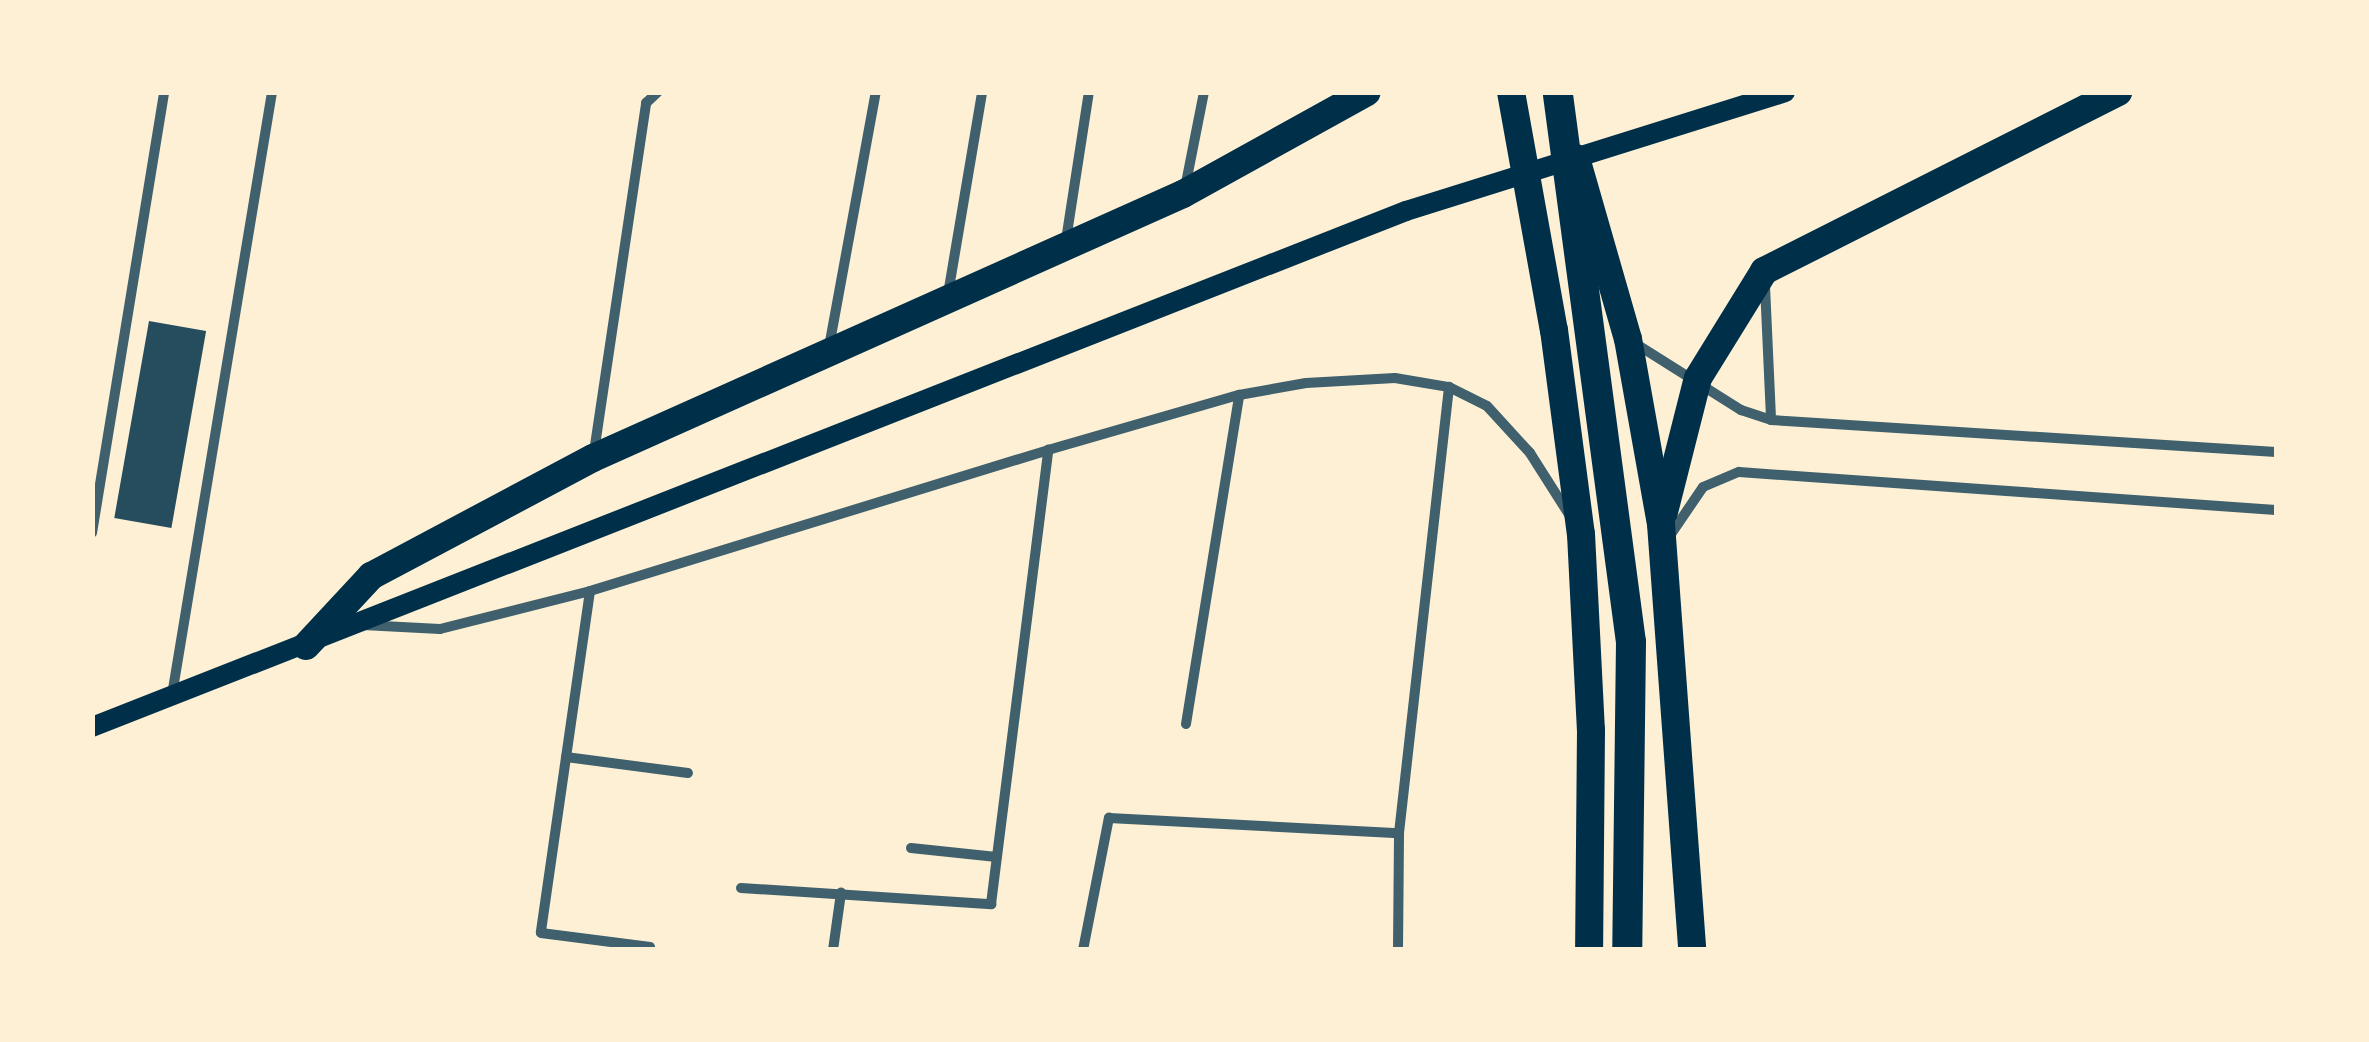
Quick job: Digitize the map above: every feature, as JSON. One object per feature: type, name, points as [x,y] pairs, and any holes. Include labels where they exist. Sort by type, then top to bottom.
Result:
[{"type":"highway","points":[[306,646],[371,576],[593,458],[1183,194],[1367,92]]},
{"type":"highway","points":[[1510,92],[1554,330],[1581,534],[1591,730],[1589,950]]},
{"type":"highway","points":[[1692,950],[1658,553],[1661,524],[1698,378],[1764,270],[2118,92]]},
{"type":"highway","points":[[1558,94],[1628,339],[1661,524]]},
{"type":"highway","points":[[1558,94],[1631,642],[1634,795],[1627,950]]},
{"type":"main road","points":[[92,727],[1406,211],[1758,104],[1786,92]]},
{"type":"street","points":[[92,532],[164,92]]},
{"type":"street","points":[[172,696],[272,92]]},
{"type":"street","points":[[593,458],[646,103],[658,92]]},
{"type":"street","points":[[829,350],[876,92]]},
{"type":"street","points":[[946,302],[982,92]]},
{"type":"street","points":[[1065,246],[1089,92]]},
{"type":"street","points":[[1183,194],[1204,92]]},
{"type":"street","points":[[1764,270],[1772,420]]},
{"type":"street","points":[[1628,339],[1698,378],[1742,410],[1772,420],[2276,452]]},
{"type":"street","points":[[357,625],[440,629],[590,591],[1239,394],[1395,378],[1448,387],[1486,406],[1530,453],[1581,534]]},
{"type":"street","points":[[1398,950],[1399,833],[1448,387]]},
{"type":"street","points":[[1186,724],[1239,394]]},
{"type":"street","points":[[741,888],[991,904],[1048,450]]},
{"type":"street","points":[[1658,553],[1704,487],[1739,472],[2276,510]]},
{"type":"street","points":[[590,591],[540,933],[650,947]]},
{"type":"street","points":[[566,757],[688,773]]},
{"type":"street","points":[[1083,950],[1109,818],[1399,833]]},
{"type":"street","points":[[911,848],[997,857]]},
{"type":"street","points":[[833,950],[841,892]]},
{"type":"building","points":[[149,321],[206,331],[171,528],[114,518]]}]
